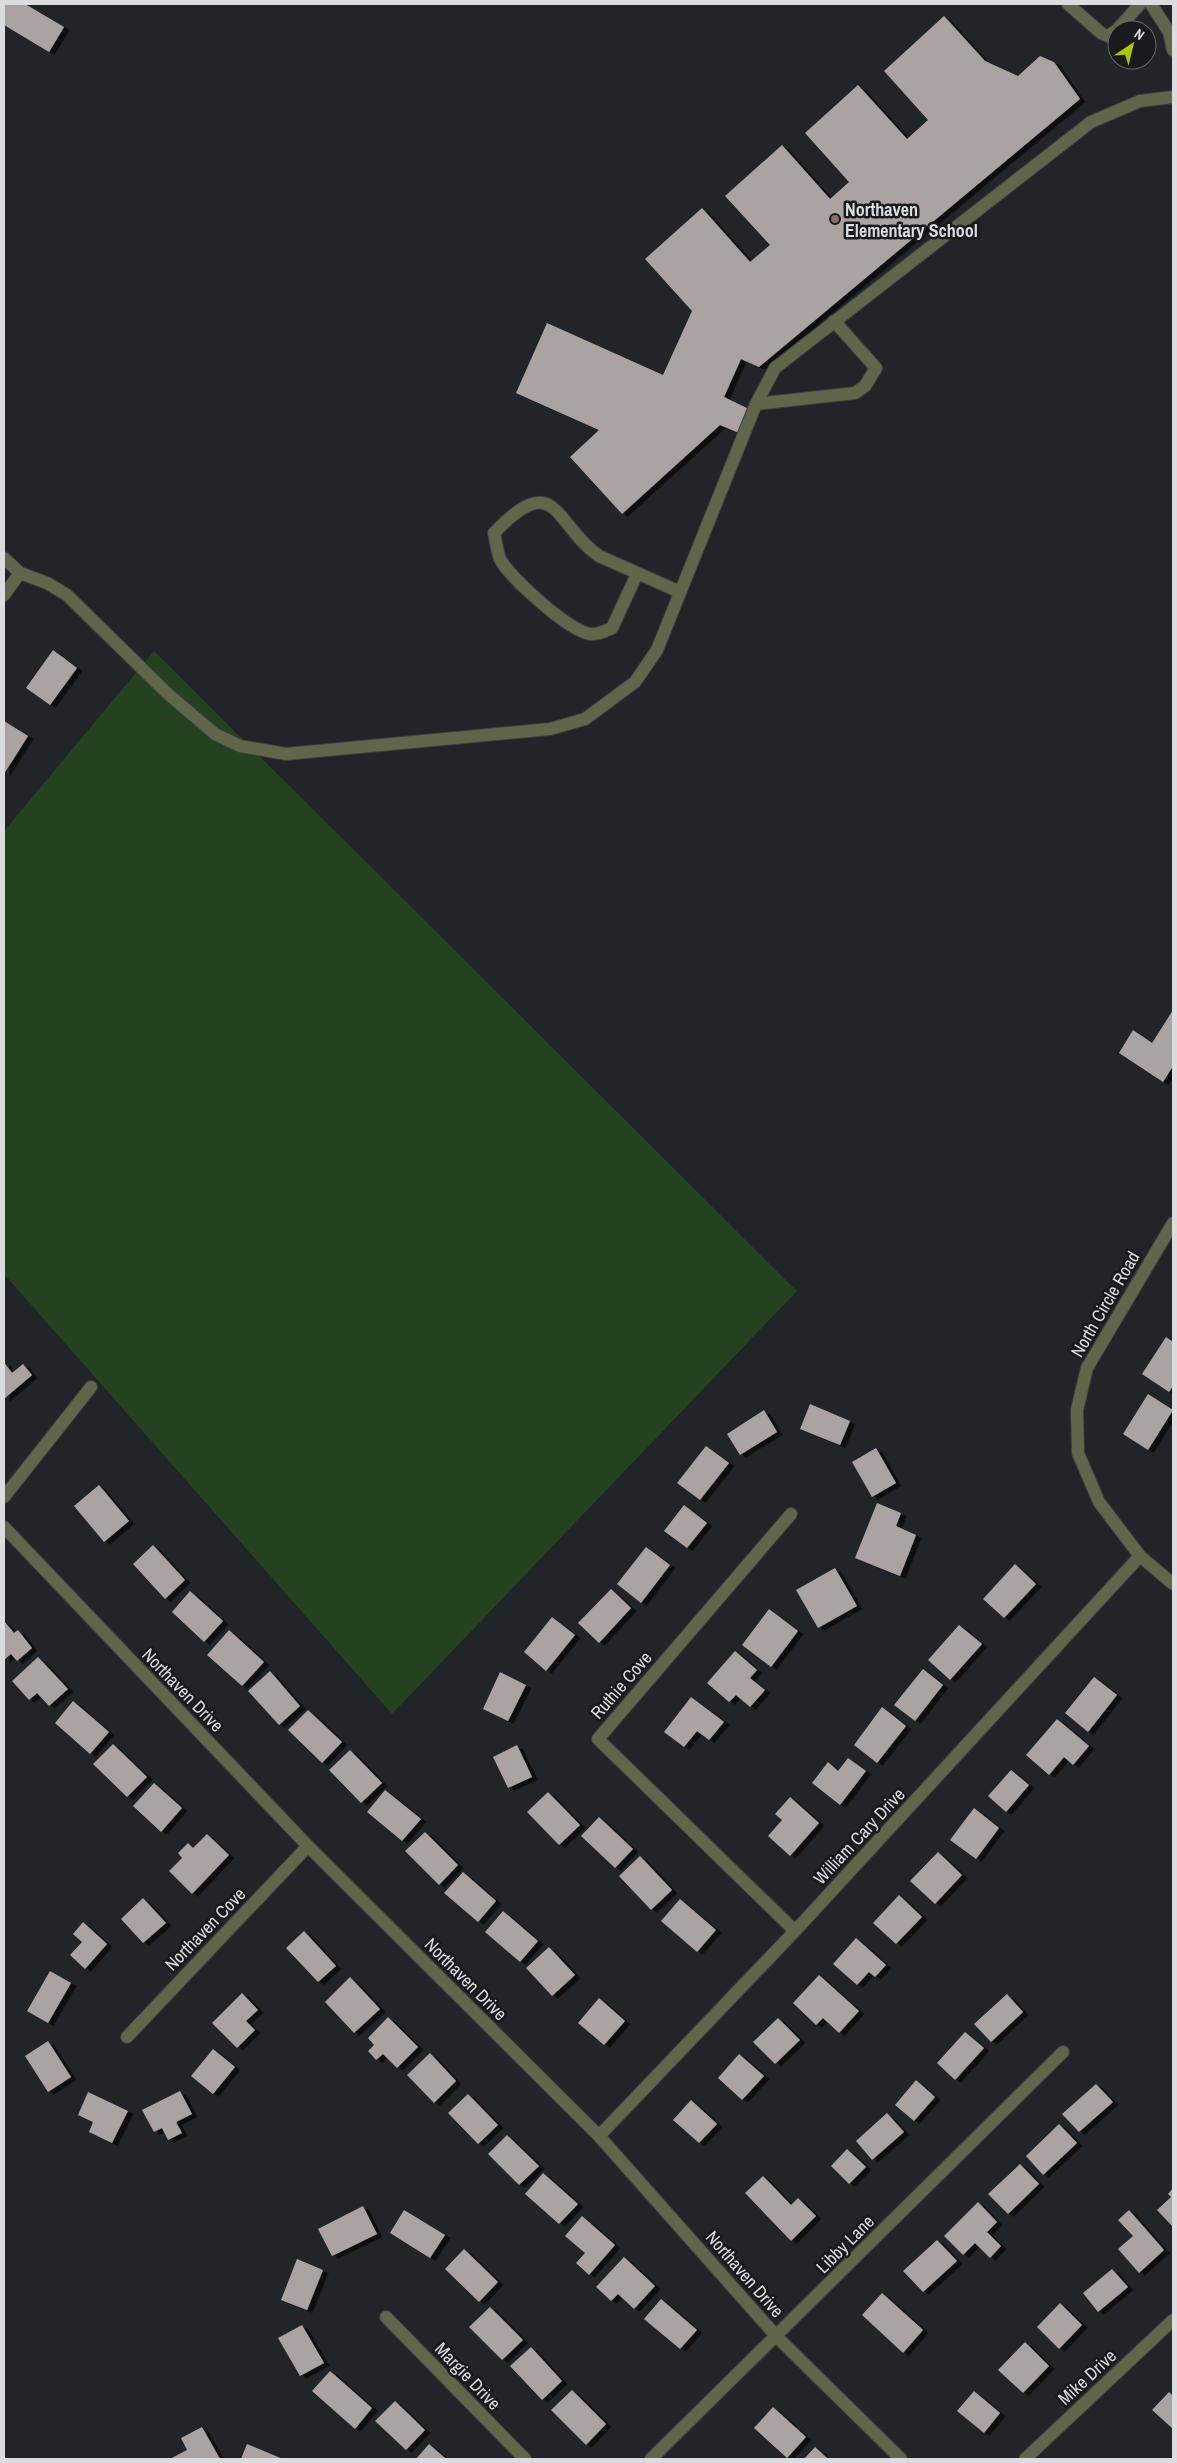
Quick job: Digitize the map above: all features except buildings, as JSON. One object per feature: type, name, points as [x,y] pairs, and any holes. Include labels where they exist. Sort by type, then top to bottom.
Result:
[{"type":"street","points":[[1068,4],[1102,34],[1107,36]]},
{"type":"street","points":[[1126,20],[1140,4]]},
{"type":"street","points":[[1151,4],[1169,32],[1173,50]]},
{"type":"street","points":[[4,558],[20,573],[47,583],[67,596],[168,694],[215,734],[240,746],[286,754],[550,729],[585,719],[635,682],[657,650],[756,404],[775,368],[1091,122],[1140,101],[1173,97]]},
{"type":"street","points":[[756,404],[855,393],[865,386],[876,368],[834,321]]},
{"type":"street","points":[[637,574],[612,628],[601,633],[590,634],[559,619],[513,576],[500,558],[494,532],[530,504],[542,501],[558,509],[590,550],[637,574],[680,592]]},
{"type":"street","points":[[4,594],[20,573]]},
{"type":"street","name":"North Circle Road","points":[[1173,1223],[1087,1368],[1077,1410],[1078,1453],[1099,1502],[1140,1556],[1173,1584]]},
{"type":"street","points":[[4,1497],[91,1387]]},
{"type":"street","name":"Ruthie Cove","points":[[791,1514],[598,1739],[795,1931]]},
{"type":"street","name":"Northaven Drive","points":[[4,1527],[308,1846],[599,2136],[776,2337],[901,2459]]},
{"type":"street","name":"William Cary Drive","points":[[599,2136],[795,1931],[1140,1556]]},
{"type":"street","name":"Northaven Cove","points":[[127,2037],[308,1846]]},
{"type":"street","name":"Libby Lane","points":[[650,2459],[776,2337],[1062,2052]]},
{"type":"street","name":"Margie Drive","points":[[386,2317],[525,2459]]},
{"type":"street","name":"Mike Drive","points":[[1025,2459],[1172,2322]]},
{"type":"green space","points":[[154,651],[797,1291],[392,1714],[4,1274],[4,831]]},
{"type":"place","name":"Northaven Elementary School","points":[[835,219]]}]
